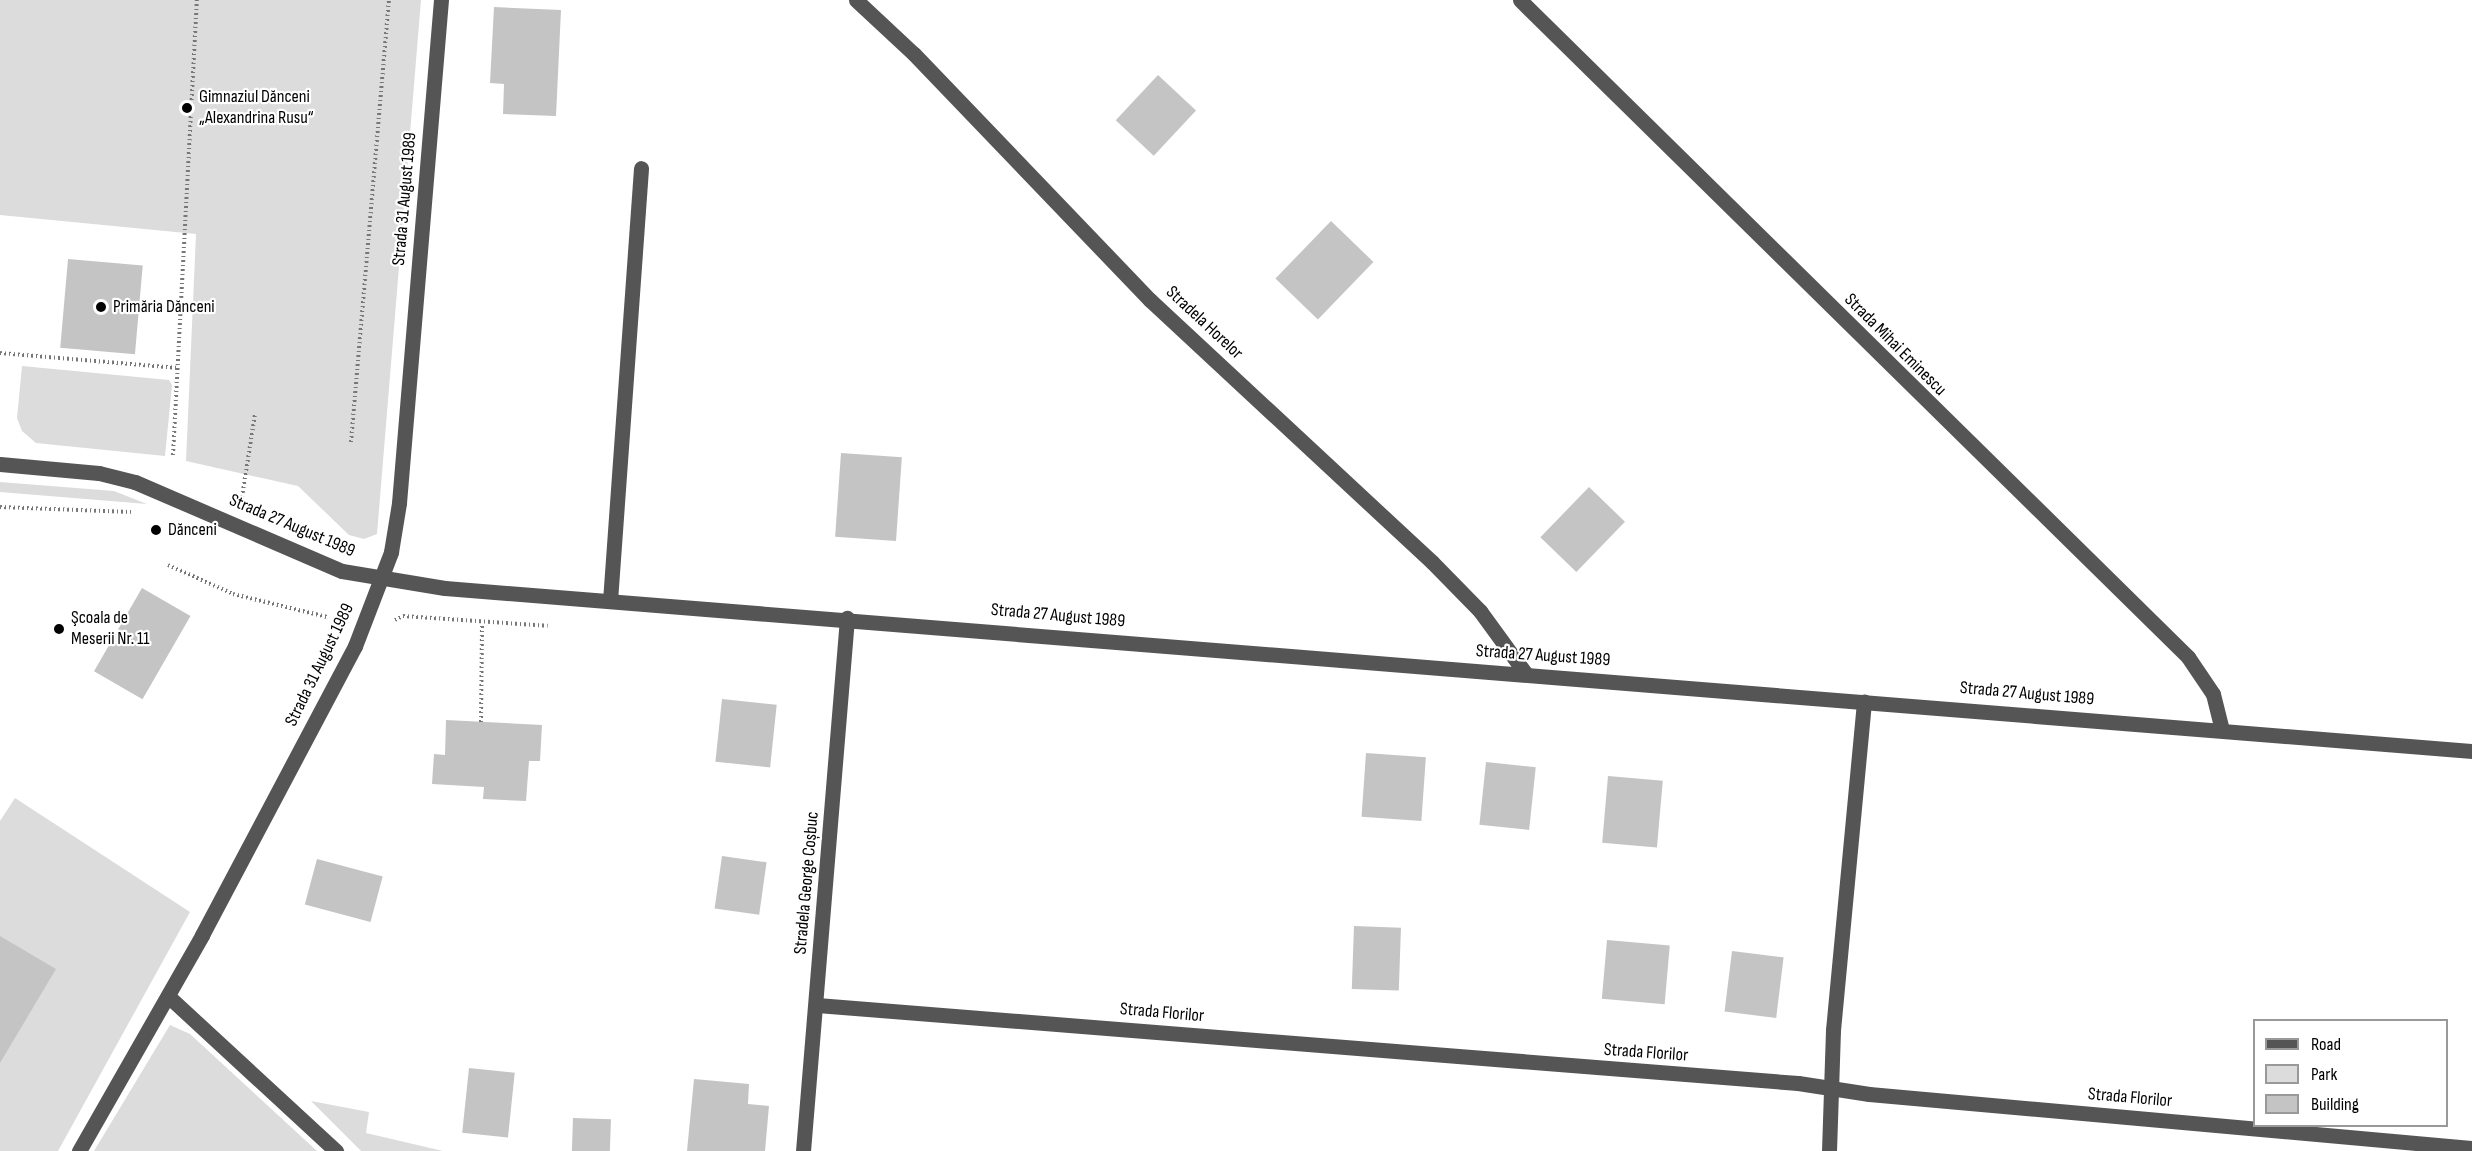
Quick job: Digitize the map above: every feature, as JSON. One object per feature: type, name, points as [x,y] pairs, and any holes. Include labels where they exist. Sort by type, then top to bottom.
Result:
[{"type":"street","name":"Strada 31 August 1989","points":[[79,1151],[168,996],[355,646],[391,552],[399,503],[441,0]]},
{"type":"street","name":"Stradela Horelor","points":[[856,0],[914,54],[1150,300],[1440,570],[1480,611],[1526,674]]},
{"type":"street","name":"Strada Mihai Eminescu","points":[[1520,0],[2188,657],[2213,694],[2222,730]]},
{"type":"street","points":[[610,601],[641,168]]},
{"type":"street","name":"Strada 27 August 1989","points":[[0,464],[99,473],[135,482],[342,571],[381,581],[2472,751]]},
{"type":"street","name":"Stradela George Coșbuc","points":[[803,1151],[817,1005],[847,618]]},
{"type":"street","points":[[1829,1151],[1833,1089],[1833,1030],[1864,701]]},
{"type":"street","points":[[168,996],[336,1151]]},
{"type":"street","name":"Strada Florilor","points":[[817,1005],[1833,1089],[2472,1148]]},
{"type":"path","points":[[173,455],[197,0]]},
{"type":"path","points":[[351,441],[390,0]]},
{"type":"path","points":[[0,353],[178,368]]},
{"type":"path","points":[[238,525],[255,414]]},
{"type":"path","points":[[0,507],[134,512]]},
{"type":"path","points":[[168,565],[233,594],[327,617]]},
{"type":"path","points":[[481,722],[482,623]]},
{"type":"green space","points":[[0,0],[421,0],[377,534],[364,539],[349,535],[298,486],[186,461],[196,234],[0,215]]},
{"type":"green space","points":[[22,366],[169,380],[172,385],[165,456],[36,443],[22,431],[17,418]]},
{"type":"green space","points":[[0,482],[114,491],[147,504],[0,492]]},
{"type":"green space","points":[[15,798],[190,912],[58,1151],[0,1151],[0,821]]},
{"type":"green space","points":[[170,1025],[190,1034],[317,1151],[94,1151]]},
{"type":"green space","points":[[311,1101],[369,1112],[366,1133],[443,1151],[361,1151]]},
{"type":"building","points":[[494,7],[561,10],[556,116],[503,114],[504,84],[490,83]]},
{"type":"building","points":[[1158,75],[1196,110],[1154,156],[1116,120]]},
{"type":"building","points":[[1331,221],[1373,262],[1318,320],[1275,279]]},
{"type":"building","name":"Primăria Dănceni","points":[[68,259],[143,266],[135,354],[60,348]]},
{"type":"building","points":[[841,453],[902,457],[896,541],[835,537]]},
{"type":"building","points":[[1589,487],[1625,522],[1576,572],[1540,537]]},
{"type":"building","points":[[142,588],[190,616],[142,699],[94,671]]},
{"type":"building","points":[[722,699],[777,705],[770,767],[715,762]]},
{"type":"building","points":[[446,720],[542,725],[540,761],[529,761],[526,801],[483,799],[484,787],[432,784],[434,754],[445,755]]},
{"type":"building","points":[[1366,753],[1426,757],[1421,821],[1362,817]]},
{"type":"building","points":[[1486,762],[1536,767],[1529,830],[1479,825]]},
{"type":"building","points":[[1608,776],[1663,781],[1657,848],[1602,843]]},
{"type":"building","points":[[722,856],[767,862],[759,915],[715,908]]},
{"type":"building","points":[[317,859],[383,877],[371,922],[305,904]]},
{"type":"building","points":[[1354,926],[1401,928],[1399,991],[1352,989]]},
{"type":"building","points":[[0,936],[56,969],[0,1063]]},
{"type":"building","points":[[1607,940],[1670,945],[1665,1004],[1602,999]]},
{"type":"building","points":[[1732,951],[1784,957],[1776,1018],[1725,1012]]},
{"type":"building","points":[[469,1068],[515,1073],[508,1137],[462,1133]]},
{"type":"building","points":[[694,1079],[749,1084],[748,1104],[769,1106],[765,1151],[687,1151]]},
{"type":"building","points":[[573,1118],[611,1119],[610,1151],[572,1151]]},
{"type":"place","name":"Gimnaziul Dănceni „Alexandrina Rusu“","points":[[187,108]]},
{"type":"place","name":"Primăria Dănceni","points":[[101,307]]},
{"type":"place","name":"Dănceni","points":[[156,530]]},
{"type":"place","name":"Şcoala de Meserii Nr. 11","points":[[59,629]]}]
